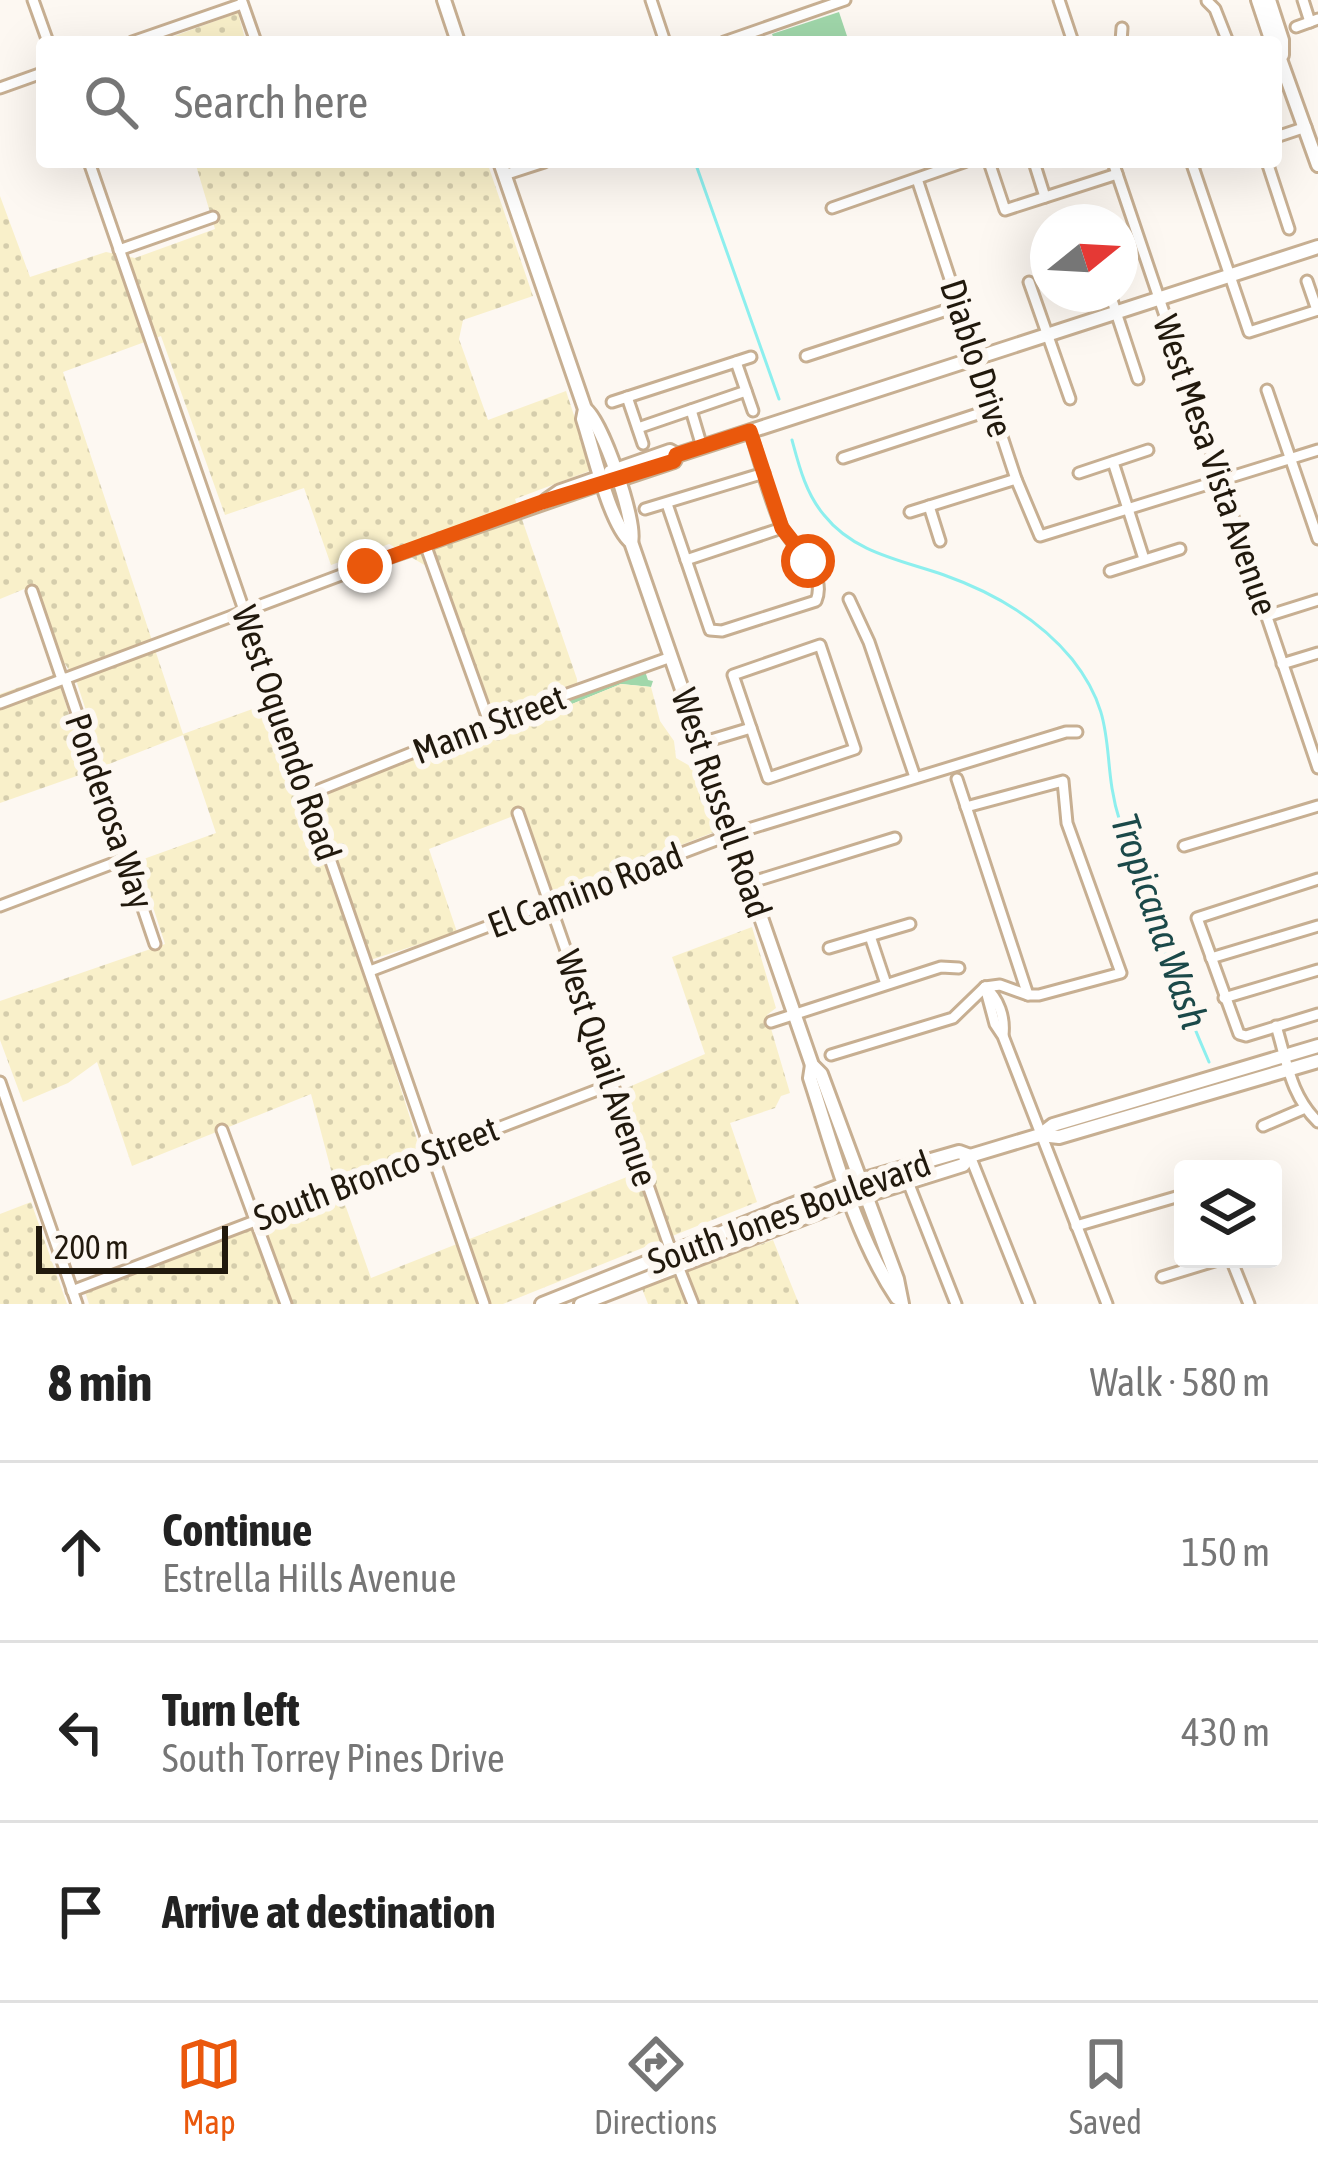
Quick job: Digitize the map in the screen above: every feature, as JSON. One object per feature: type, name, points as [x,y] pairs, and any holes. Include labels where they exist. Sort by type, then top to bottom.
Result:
[{"type":"main road","points":[[444,0],[456,36]]},
{"type":"main road","points":[[1258,0],[1271,36]]},
{"type":"main road","points":[[1269,0],[1281,36]]},
{"type":"main road","points":[[1282,64],[1318,165]]},
{"type":"main road","name":"West Russell Road","points":[[502,169],[585,409],[595,416],[609,477],[634,531],[631,542],[812,1065],[821,1074],[852,1182],[897,1280],[902,1304]]},
{"type":"main road","points":[[1138,305],[1318,247]]},
{"type":"main road","points":[[609,477],[674,461],[676,455],[1116,312]]},
{"type":"main road","name":"South Jones Boulevard","points":[[542,1304],[963,1165],[970,1156],[1150,1111],[1285,1064],[1318,1046]]},
{"type":"main road","name":"South Jones Boulevard","points":[[1040,1135],[1053,1124],[1181,1087],[1318,1061]]},
{"type":"main road","points":[[1150,1111],[1181,1087]]},
{"type":"main road","name":"South Jones Boulevard","points":[[581,1304],[852,1182],[959,1152],[970,1156]]},
{"type":"street","points":[[34,0],[46,36]]},
{"type":"street","points":[[651,0],[663,36]]},
{"type":"street","points":[[741,36],[845,0]]},
{"type":"street","points":[[1059,0],[1071,36]]},
{"type":"street","points":[[1296,27],[1314,21],[1303,0]]},
{"type":"street","points":[[1207,1],[1226,36]]},
{"type":"street","points":[[148,36],[242,2],[254,36]]},
{"type":"street","points":[[1121,36],[1122,28]]},
{"type":"street","points":[[0,88],[36,75]]},
{"type":"street","points":[[1282,135],[1306,127]]},
{"type":"street","name":"West Oquendo Road","points":[[91,168],[484,1304]]},
{"type":"street","points":[[832,208],[947,168]]},
{"type":"street","points":[[991,168],[1005,210],[1115,168]]},
{"type":"street","points":[[1036,168],[1046,197]]},
{"type":"street","name":"West Mesa Vista Avenue","points":[[1115,168],[1318,768]]},
{"type":"street","points":[[1197,168],[1249,332],[1317,310],[1306,281]]},
{"type":"street","points":[[1269,168],[1289,229]]},
{"type":"street","name":"Diablo Drive","points":[[917,179],[1016,478],[1040,536],[1129,511]]},
{"type":"street","points":[[119,250],[213,217]]},
{"type":"street","points":[[1029,282],[1070,399]]},
{"type":"street","points":[[806,356],[959,306]]},
{"type":"street","points":[[1116,312],[1138,379]]},
{"type":"street","points":[[612,402],[751,357]]},
{"type":"street","points":[[736,362],[752,411]]},
{"type":"street","points":[[1267,390],[1318,539]]},
{"type":"street","points":[[638,428],[746,391]]},
{"type":"street","points":[[627,397],[643,444]]},
{"type":"street","points":[[691,410],[702,447]]},
{"type":"street","points":[[843,458],[993,410]]},
{"type":"street","points":[[668,504],[710,630],[715,633],[820,598],[808,561],[782,528],[750,431]]},
{"type":"street","points":[[1079,473],[1148,450]]},
{"type":"street","points":[[1129,511],[1318,450]]},
{"type":"street","points":[[1113,462],[1144,560]]},
{"type":"street","points":[[645,509],[764,473]]},
{"type":"street","points":[[0,703],[542,502],[559,490],[609,477]]},
{"type":"street","points":[[910,512],[1016,478]]},
{"type":"street","points":[[929,506],[940,542]]},
{"type":"street","points":[[686,560],[782,528]]},
{"type":"street","points":[[425,544],[490,722]]},
{"type":"street","points":[[1110,571],[1180,549]]},
{"type":"street","name":"Ponderosa Way","points":[[32,592],[155,944]]},
{"type":"street","points":[[849,598],[915,777]]},
{"type":"street","points":[[1267,616],[1318,600]]},
{"type":"street","points":[[820,645],[854,748],[767,778],[751,728],[733,675],[820,645]]},
{"type":"street","points":[[1282,664],[1318,653]]},
{"type":"street","name":"Mann Street","points":[[309,794],[671,657]]},
{"type":"street","points":[[701,743],[751,728]]},
{"type":"street","name":"El Camino Road","points":[[370,971],[732,834],[1066,731],[1077,732]]},
{"type":"street","points":[[957,779],[1028,995]]},
{"type":"street","points":[[831,1054],[953,1018],[985,987],[1000,985],[1028,995],[1121,974],[1067,823],[1063,781],[966,807]]},
{"type":"street","points":[[1184,846],[1318,806]]},
{"type":"street","name":"West Quail Avenue","points":[[518,814],[693,1304]]},
{"type":"street","points":[[749,883],[895,838]]},
{"type":"street","points":[[0,906],[128,858]]},
{"type":"street","points":[[1318,879],[1198,915],[1239,1034],[1246,1036],[1318,1014]]},
{"type":"street","points":[[829,948],[910,924]]},
{"type":"street","points":[[1211,958],[1318,926]]},
{"type":"street","points":[[870,936],[886,984]]},
{"type":"street","points":[[771,1022],[941,967],[959,968]]},
{"type":"street","points":[[1224,998],[1318,970]]},
{"type":"street","points":[[985,987],[995,1024],[1004,1036],[1108,1304]]},
{"type":"street","points":[[1276,1026],[1285,1064],[1305,1108],[1318,1122]]},
{"type":"street","points":[[0,1082],[4,1110],[77,1304]]},
{"type":"street","name":"South Bronco Street","points":[[72,1291],[613,1084]]},
{"type":"street","points":[[1263,1126],[1305,1108]]},
{"type":"street","points":[[222,1130],[286,1304]]},
{"type":"street","points":[[970,1156],[1029,1304]]},
{"type":"street","points":[[908,1182],[956,1304]]},
{"type":"street","points":[[1076,1226],[1174,1198]]},
{"type":"street","points":[[1162,1276],[1190,1268]]},
{"type":"street","points":[[1235,1268],[1249,1304]]},
{"type":"green space","points":[[839,12],[847,36],[773,36]]},
{"type":"green space","points":[[645,671],[653,681],[651,687],[621,684],[572,704],[566,700]]},
{"type":"sand","points":[[237,13],[244,36],[174,36]]},
{"type":"sand","points":[[197,168],[489,168],[533,296],[463,320],[459,339],[488,420],[566,391],[592,470],[515,499],[577,679],[577,687],[566,700],[572,704],[621,684],[651,687],[660,721],[674,741],[676,758],[697,770],[717,831],[543,899],[513,816],[429,849],[457,932],[361,963],[424,1162],[341,1193],[371,1278],[647,1169],[622,1090],[705,1054],[672,957],[752,927],[776,1008],[767,1015],[790,1093],[781,1096],[775,1108],[730,1123],[757,1202],[503,1304],[89,1304],[85,1292],[336,1189],[311,1094],[132,1166],[97,1062],[68,1083],[23,1102],[0,1040],[0,1001],[165,944],[138,861],[216,833],[183,735],[104,766],[77,683],[62,659],[34,585],[0,599],[0,196],[30,277],[106,252],[135,258],[215,229]],"holes":[[[161,336],[225,515],[304,488],[331,565],[389,544],[426,566],[451,634],[463,631],[495,724],[304,800],[269,703],[183,734],[63,372]]]},
{"type":"sand","points":[[56,674],[88,772],[0,803],[0,694]]},
{"type":"sand","points":[[31,1202],[67,1304],[0,1304],[0,1214]]},
{"type":"sand","points":[[773,1240],[799,1304],[648,1304],[641,1286]]},
{"type":"waterway","name":"Tropicana Wash","points":[[697,168],[779,399]]},
{"type":"waterway","name":"Tropicana Wash","points":[[792,440],[812,498],[836,528],[864,547],[962,582],[1014,608],[1045,631],[1087,681],[1103,721],[1120,822],[1209,1062]]},
{"type":"route","points":[[365,566],[750,431],[782,528],[808,561]]}]
